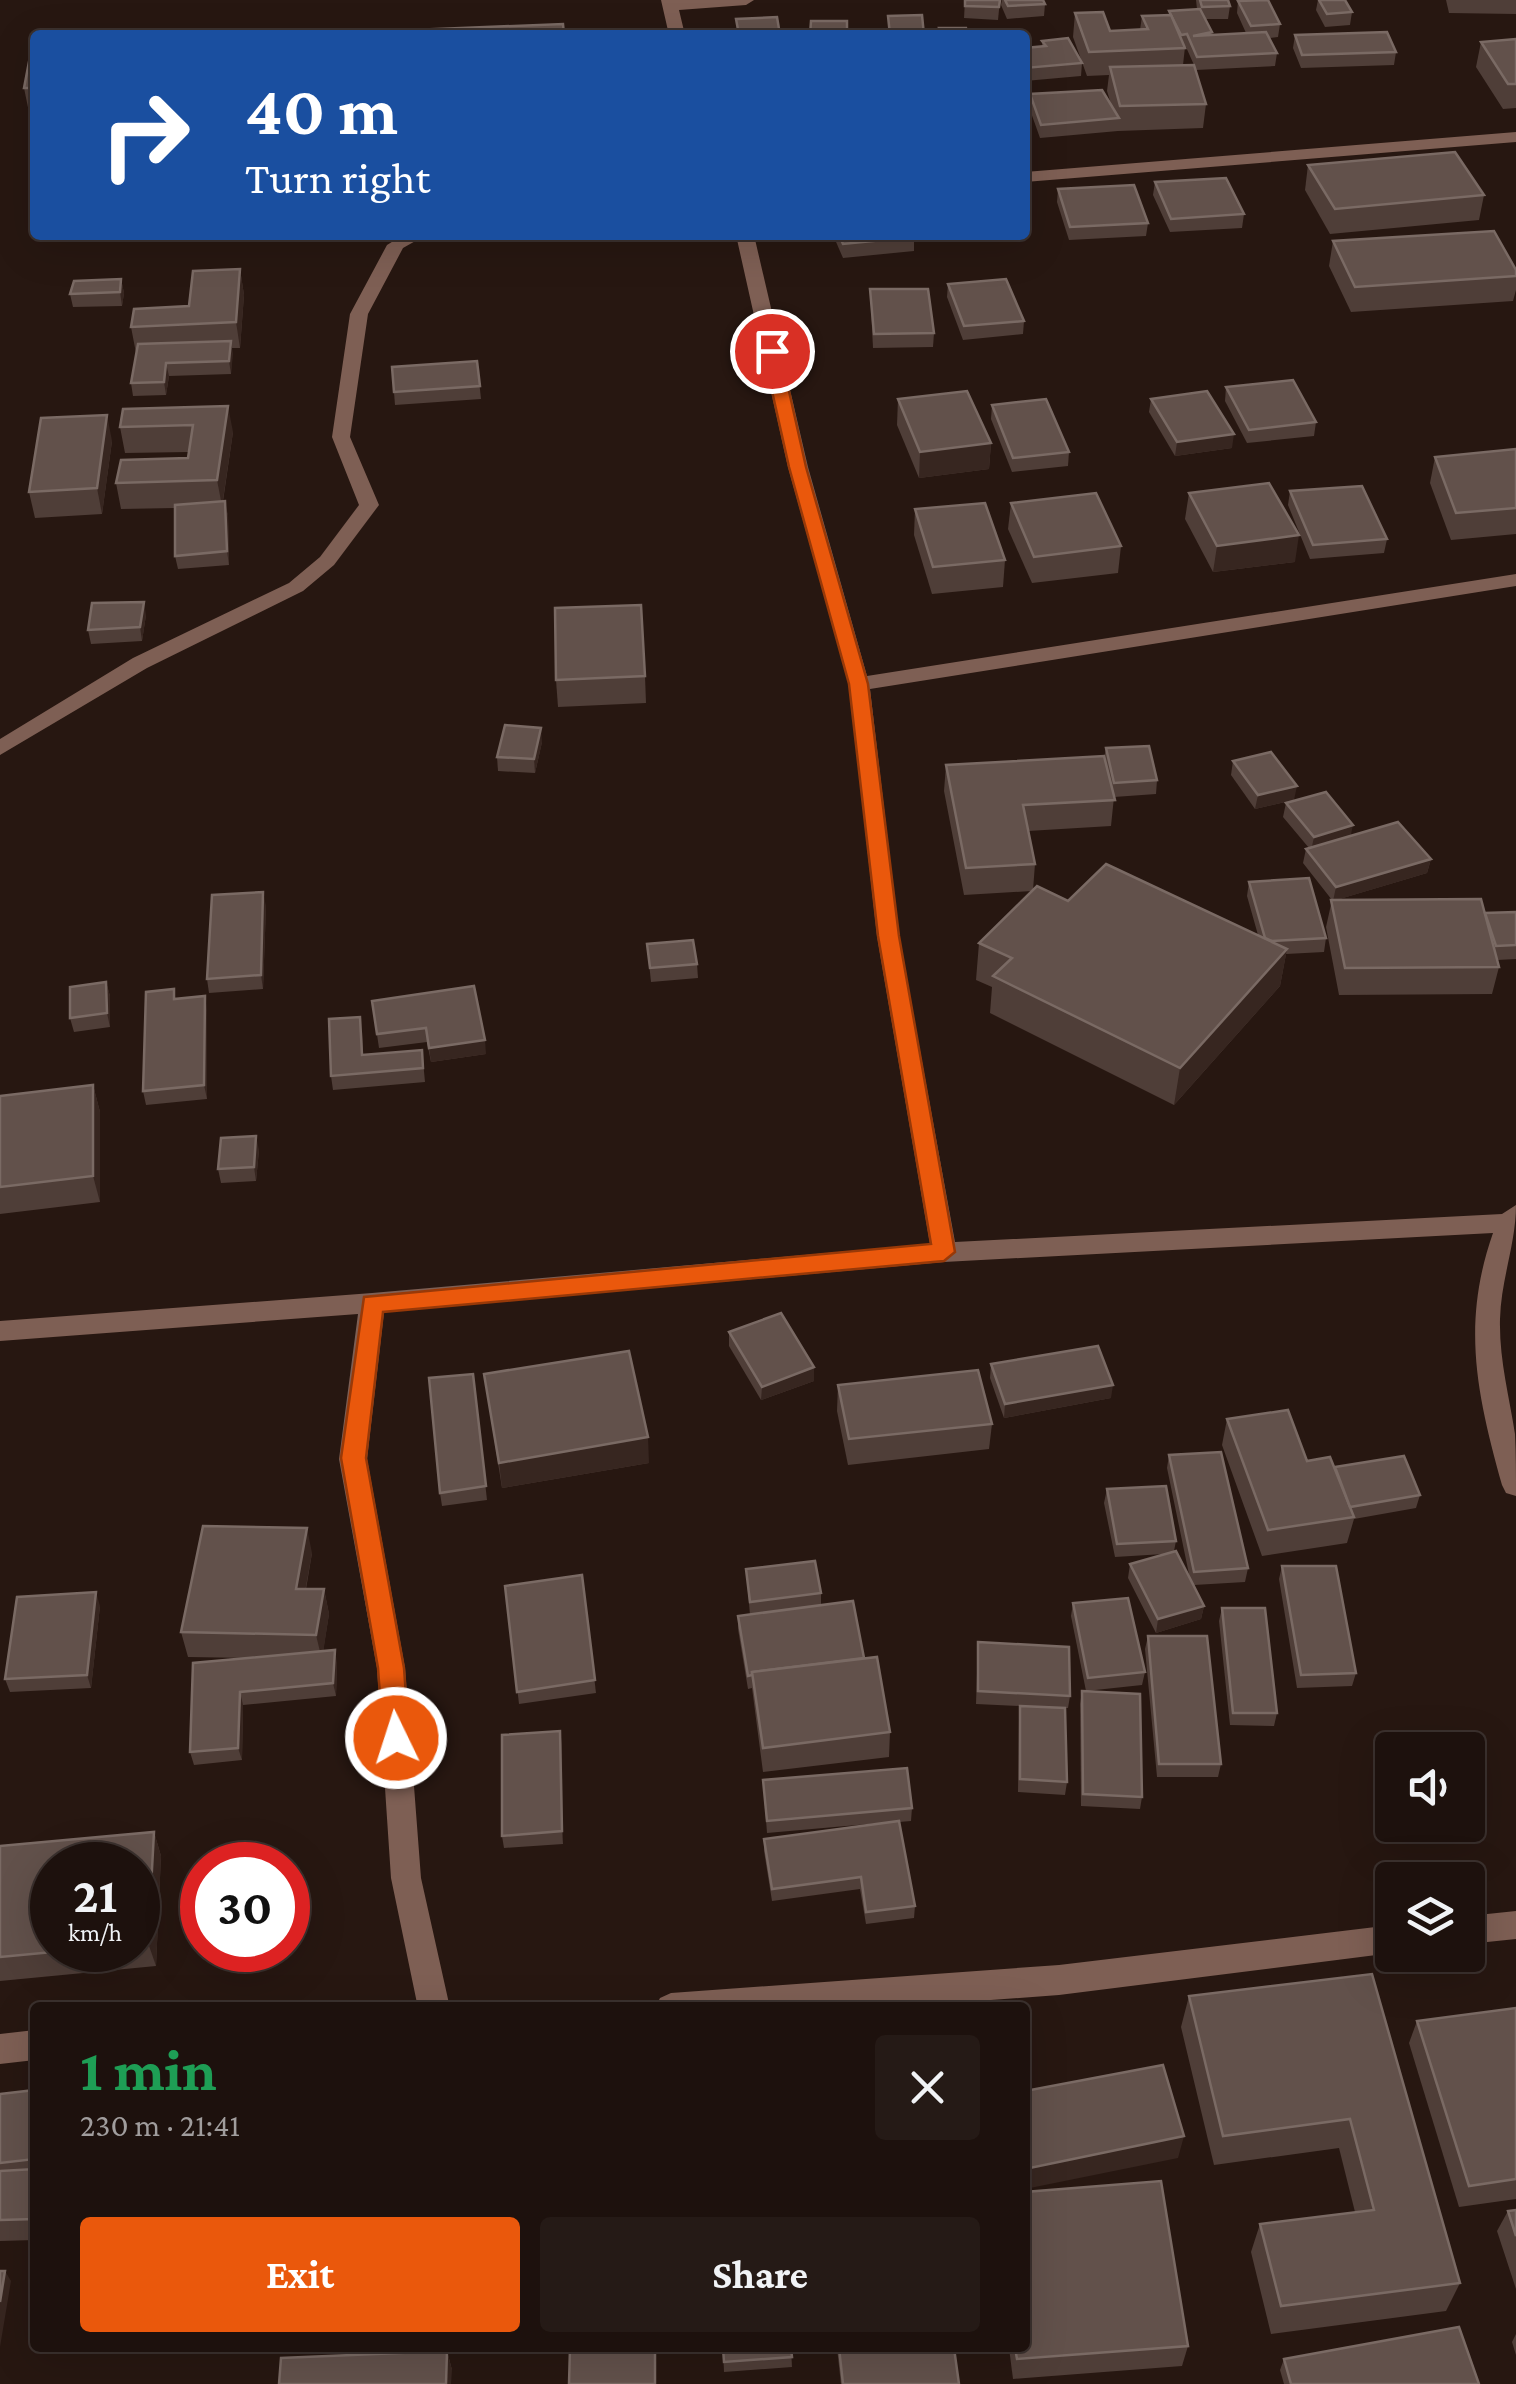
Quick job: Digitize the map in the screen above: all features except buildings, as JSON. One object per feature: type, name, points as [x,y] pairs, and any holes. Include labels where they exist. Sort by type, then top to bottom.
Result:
[{"type":"street","points":[[676,30],[670,3],[746,0]]},
{"type":"street","points":[[1030,177],[1516,137]]},
{"type":"street","points":[[0,748],[140,663],[296,588],[327,561],[368,505],[341,437],[359,314],[396,245],[406,240]]},
{"type":"street","points":[[746,240],[798,467],[859,684],[888,936],[944,1252]]},
{"type":"street","points":[[859,684],[1516,580]]},
{"type":"street","points":[[0,1331],[372,1304],[944,1252],[1512,1218],[1489,1290],[1486,1348],[1500,1431],[1516,1485]]},
{"type":"street","points":[[372,1304],[353,1458],[391,1668],[406,1878],[433,2002]]},
{"type":"street","points":[[1485,1928],[1516,1924]]},
{"type":"street","points":[[754,2002],[1058,1980],[1375,1942]]},
{"type":"street","points":[[0,2049],[30,2045]]},
{"type":"route","points":[[396,1738],[391,1668],[353,1458],[372,1304],[944,1252],[888,936],[859,684],[798,467],[772,351]]}]
